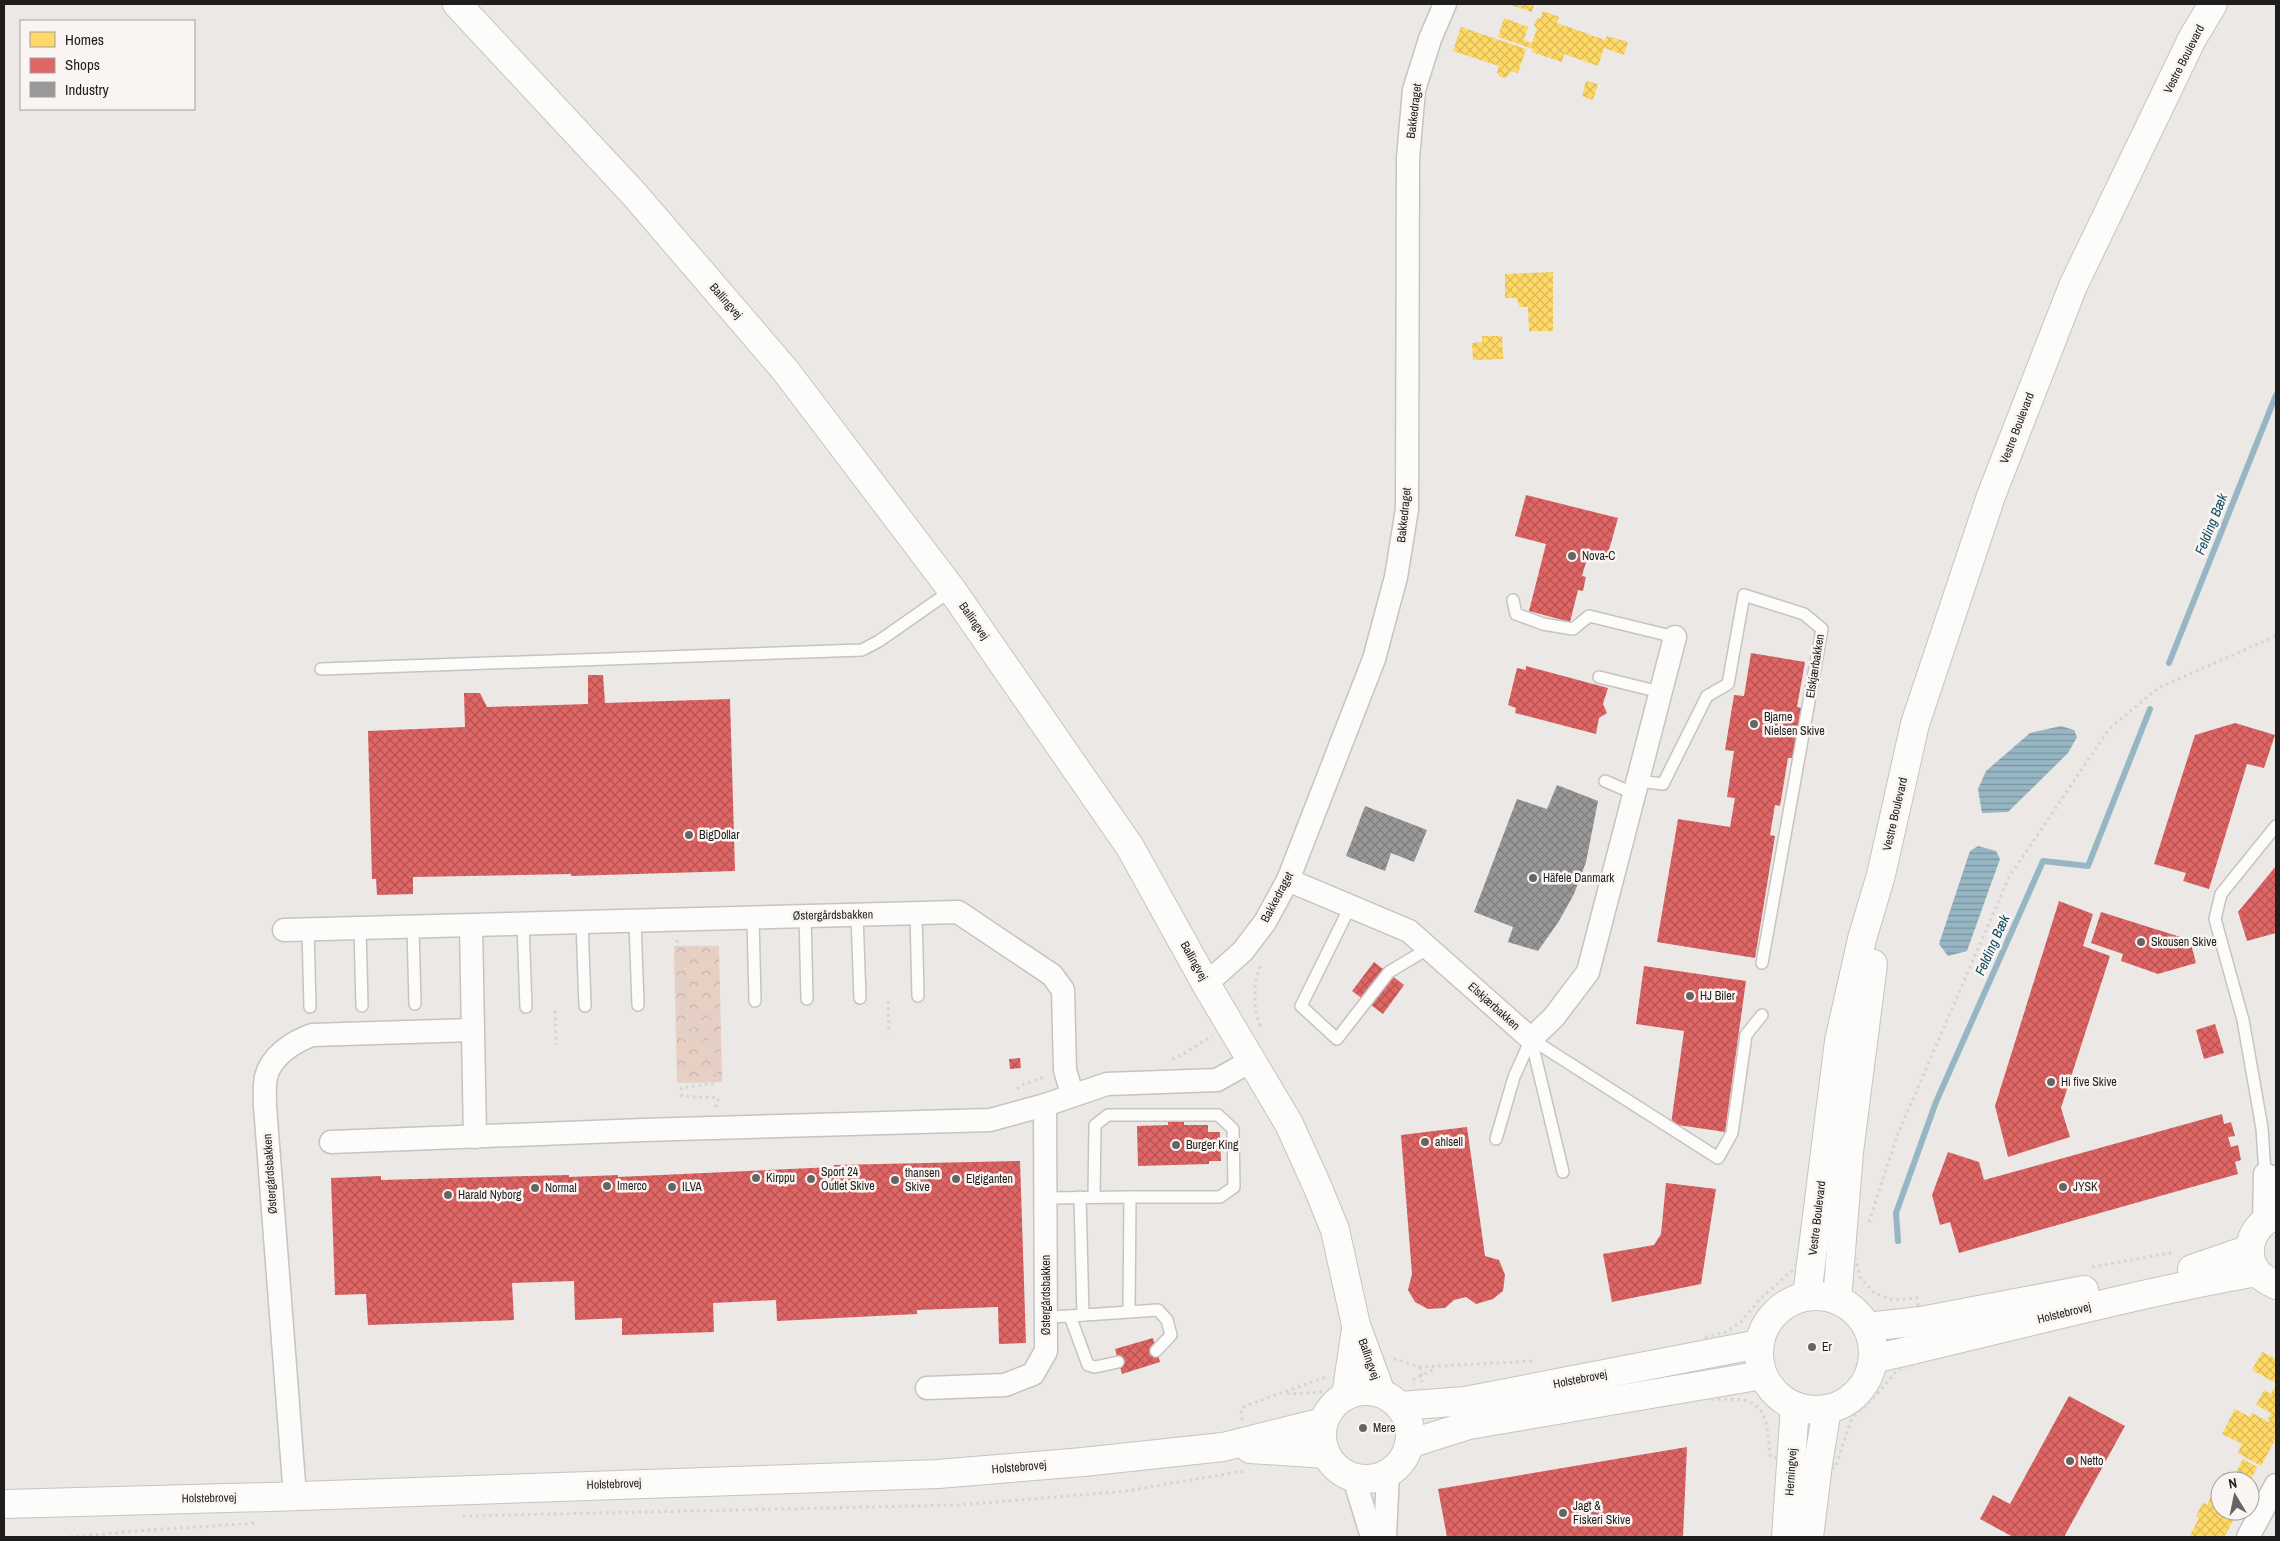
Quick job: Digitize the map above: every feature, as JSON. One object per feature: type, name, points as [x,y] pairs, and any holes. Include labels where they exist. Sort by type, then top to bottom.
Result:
[{"type":"main road","name":"Ballingvej","points":[[457,4],[634,194],[785,370],[952,590],[1130,847],[1206,984],[1288,1124],[1335,1230],[1356,1325],[1390,1400]]},
{"type":"main road","name":"Vestre Boulevard","points":[[1807,1296],[1839,1041],[1862,939],[1881,876],[1915,724],[1991,496],[2073,286],[2192,39],[2214,4]]},
{"type":"main road","name":"Vestre Boulevard","points":[[1837,1300],[1851,1242],[1861,1045],[1877,938],[1881,876]]},
{"type":"main road","points":[[2261,1268],[2252,1239],[2257,1229],[2270,1219]]},
{"type":"main road","name":"Holstebrovej","points":[[1867,1327],[1921,1320],[2163,1275],[2206,1265],[2261,1268]]},
{"type":"main road","name":"Holstebrovej","points":[[1873,1359],[2095,1305],[2261,1268]]},
{"type":"main road","points":[[1807,1296],[1822,1296],[1837,1300],[1859,1316],[1867,1327],[1872,1343],[1873,1359],[1868,1377],[1858,1392],[1844,1403],[1827,1409],[1811,1410],[1795,1406],[1776,1394],[1763,1375],[1759,1360],[1759,1344],[1765,1327],[1775,1312],[1790,1302],[1807,1296]]},
{"type":"main road","name":"Ballingvej","points":[[1346,1396],[1356,1325]]},
{"type":"main road","name":"Holstebrovej","points":[[1390,1400],[1465,1401],[1700,1345],[1759,1344]]},
{"type":"main road","points":[[1409,1444],[1469,1425],[1763,1375]]},
{"type":"main road","points":[[1357,1391],[1390,1400],[1409,1424],[1409,1444],[1402,1461],[1388,1473],[1366,1479],[1354,1478],[1342,1473],[1332,1464],[1326,1454],[1321,1433],[1323,1422],[1328,1412],[1346,1396],[1357,1391]]},
{"type":"main road","name":"Herningvej","points":[[1795,1406],[1805,1463],[1809,1537]]},
{"type":"main road","name":"Herningvej","points":[[1786,1537],[1805,1463],[1827,1409]]},
{"type":"main road","name":"Holstebrovej","points":[[4,1504],[938,1474],[1083,1462],[1223,1447],[1323,1422]]},
{"type":"main road","name":"Holstebrovej","points":[[1223,1447],[1326,1454]]},
{"type":"street","name":"Bakkedraget","points":[[1206,984],[1243,951],[1265,922],[1288,880],[1374,659],[1396,577],[1408,508],[1408,158],[1414,90],[1430,38],[1445,4]]},
{"type":"street","name":"Elskjærbakken","points":[[1288,880],[1409,931],[1531,1039],[1554,1018],[1588,972],[1675,637]]},
{"type":"street","name":"Østergårdsbakken","points":[[284,930],[958,912],[1052,975],[1062,990],[1065,1070],[1072,1094]]},
{"type":"street","points":[[470,926],[475,1137]]},
{"type":"street","name":"Østergårdsbakken","points":[[295,1496],[265,1106],[266,1076],[279,1056],[294,1041],[312,1036],[472,1030]]},
{"type":"street","points":[[331,1142],[643,1130],[990,1120],[1045,1105],[1072,1094],[1107,1084],[1217,1080],[1251,1061]]},
{"type":"street","name":"Østergårdsbakken","points":[[927,1388],[1005,1385],[1033,1374],[1046,1351],[1045,1105]]},
{"type":"street","points":[[2270,1219],[2273,1178]]},
{"type":"street","points":[[1385,1537],[1388,1473]]},
{"type":"street","points":[[1354,1478],[1372,1537]]},
{"type":"street","points":[[2248,1537],[2276,1484]]},
{"type":"lane","points":[[321,669],[862,650],[879,642],[952,590]]},
{"type":"lane","name":"Elskjærbakken","points":[[1636,788],[1663,784],[1707,696],[1728,684],[1744,595],[1804,614],[1822,629],[1762,962]]},
{"type":"lane","points":[[1512,600],[1516,614],[1543,624],[1573,629],[1588,616],[1675,637]]},
{"type":"lane","points":[[1599,677],[1660,692]]},
{"type":"lane","points":[[1604,781],[1636,788]]},
{"type":"lane","points":[[2273,1178],[2243,1020],[2215,919],[2221,894],[2276,826]]},
{"type":"lane","points":[[1350,907],[1301,1006],[1337,1039],[1389,972],[1429,948]]},
{"type":"lane","points":[[916,913],[918,996]]},
{"type":"lane","points":[[858,915],[860,998]]},
{"type":"lane","points":[[805,916],[807,999]]},
{"type":"lane","points":[[753,918],[755,1000]]},
{"type":"lane","points":[[635,921],[638,1005]]},
{"type":"lane","points":[[582,922],[585,1006]]},
{"type":"lane","points":[[523,924],[526,1008]]},
{"type":"lane","points":[[413,927],[415,1004]]},
{"type":"lane","points":[[360,928],[362,1006]]},
{"type":"lane","points":[[308,929],[310,1007]]},
{"type":"lane","points":[[1531,1039],[1718,1158],[1732,1133],[1746,1035],[1762,1015]]},
{"type":"lane","points":[[1496,1139],[1514,1078],[1531,1039]]},
{"type":"lane","points":[[1531,1039],[1563,1172]]},
{"type":"lane","points":[[1046,1198],[1220,1197],[1234,1187],[1233,1129],[1218,1115],[1108,1115],[1095,1124],[1094,1197]]},
{"type":"lane","points":[[1129,1312],[1130,1197]]},
{"type":"lane","points":[[1080,1198],[1083,1315]]},
{"type":"lane","points":[[1045,1317],[1158,1310],[1167,1320],[1171,1335],[1156,1350]]},
{"type":"lane","points":[[1070,1316],[1088,1365],[1095,1366],[1118,1362]]},
{"type":"path","points":[[1867,1226],[1896,1136],[2009,877],[2109,729],[2158,688],[2276,636]]},
{"type":"path","points":[[685,938],[677,938],[677,947],[710,948],[713,951],[713,956],[708,959],[684,959],[680,962],[682,1014],[710,1017],[710,1025],[683,1029],[683,1038],[716,1041],[716,1083],[681,1088],[682,1096],[718,1098],[718,1104],[705,1108]]},
{"type":"path","points":[[1261,1028],[1256,1012],[1254,987],[1266,956]]},
{"type":"path","points":[[888,1001],[889,1034]]},
{"type":"path","points":[[555,1011],[556,1045]]},
{"type":"path","points":[[1814,1239],[1851,1242],[1860,1277],[1874,1292],[1893,1300],[1917,1298],[1926,1347],[1926,1361],[1897,1370],[1878,1393],[1852,1418],[1835,1468],[1770,1456],[1767,1423],[1761,1412],[1749,1402],[1713,1399],[1700,1345],[1726,1332],[1740,1322],[1759,1300],[1795,1268],[1801,1242],[1814,1239]]},
{"type":"path","points":[[1392,1358],[1420,1368],[1537,1361]]},
{"type":"path","points":[[1282,1394],[1324,1392],[1346,1396]]},
{"type":"path","points":[[456,1516],[959,1505],[1126,1491],[1239,1473]]},
{"type":"path","points":[[70,1537],[266,1523]]},
{"type":"green space","points":[[674,946],[719,946],[722,1082],[677,1083]]},
{"type":"water","points":[[2061,726],[2074,730],[2077,737],[2068,753],[2008,812],[1982,813],[1978,789],[1986,771],[2030,733]]},
{"type":"water","points":[[1978,846],[1996,851],[2000,859],[1967,951],[1948,956],[1939,944],[1970,851]]},
{"type":"building: Homes","points":[[1508,4],[1534,4],[1532,12]]},
{"type":"building: Homes","points":[[1543,11],[1559,17],[1557,23],[1605,40],[1607,36],[1628,42],[1624,55],[1604,48],[1598,66],[1564,54],[1562,62],[1532,52],[1533,49],[1498,37],[1504,18],[1528,27],[1524,40],[1532,43],[1537,28],[1534,26],[1537,18],[1540,19]]},
{"type":"building: Homes","points":[[1461,27],[1526,49],[1518,73],[1510,71],[1509,75],[1505,78],[1499,76],[1497,72],[1499,66],[1453,51]]},
{"type":"building: Homes","points":[[1586,81],[1598,84],[1593,100],[1582,96]]},
{"type":"building: Homes","points":[[1553,272],[1553,331],[1529,331],[1528,307],[1520,307],[1516,298],[1505,298],[1505,274]]},
{"type":"building: Homes","points":[[1482,336],[1502,336],[1503,359],[1473,360],[1472,343],[1482,342]]},
{"type":"building: Homes","points":[[2262,1352],[2276,1359],[2276,1383],[2252,1370]]},
{"type":"building: Homes","points":[[2276,1384],[2276,1433],[2274,1436],[2276,1438],[2261,1466],[2238,1453],[2242,1444],[2222,1434],[2235,1409],[2250,1417],[2252,1413],[2269,1422],[2270,1420],[2268,1419],[2271,1413],[2256,1405],[2264,1390],[2271,1394]]},
{"type":"building: Homes","points":[[2243,1459],[2257,1467],[2255,1471],[2237,1471]]},
{"type":"building: Homes","points":[[2210,1499],[2210,1521],[2233,1521],[2226,1534],[2223,1537],[2189,1537],[2199,1518],[2196,1516],[2203,1503],[2207,1505]]},
{"type":"building: Shops","points":[[1526,495],[1618,518],[1607,557],[1589,552],[1582,576],[1586,577],[1583,591],[1578,590],[1570,622],[1529,611],[1546,544],[1515,536]]},
{"type":"building: Shops","points":[[1751,653],[1805,662],[1797,707],[1802,708],[1794,758],[1788,758],[1780,806],[1775,805],[1770,835],[1775,836],[1755,958],[1657,942],[1678,819],[1730,827],[1735,798],[1727,797],[1734,751],[1725,750],[1734,695],[1744,696]]},
{"type":"building: Shops","points":[[1526,666],[1608,688],[1603,704],[1607,713],[1599,718],[1596,734],[1515,713],[1516,708],[1508,705],[1517,668],[1526,670]]},
{"type":"building: Shops","points":[[588,675],[603,675],[605,703],[730,699],[735,871],[571,876],[571,874],[413,877],[413,894],[377,895],[376,879],[372,879],[368,731],[465,727],[464,693],[480,693],[487,707],[588,704]]},
{"type":"building: Shops","points":[[2235,723],[2275,735],[2264,768],[2247,764],[2209,889],[2183,881],[2186,873],[2154,864],[2195,735]]},
{"type":"building: Shops","points":[[2276,866],[2276,933],[2247,941],[2238,912]]},
{"type":"building: Shops","points":[[2059,901],[2093,914],[2083,946],[2110,956],[2061,1108],[2070,1137],[2008,1157],[1995,1106]]},
{"type":"building: Shops","name":"Skousen Skive","points":[[2101,912],[2190,940],[2196,963],[2158,974],[2121,961],[2123,954],[2091,943]]},
{"type":"building: Shops","points":[[1374,962],[1404,985],[1383,1014],[1352,991]]},
{"type":"building: Shops","points":[[1644,966],[1746,981],[1725,1132],[1671,1124],[1684,1031],[1636,1024]]},
{"type":"building: Shops","points":[[2215,1024],[2224,1053],[2204,1059],[2196,1030]]},
{"type":"building: Shops","points":[[1020,1058],[1021,1068],[1010,1069],[1009,1059]]},
{"type":"building: Shops","name":"JYSK","points":[[2222,1114],[2224,1124],[2231,1122],[2235,1136],[2228,1137],[2231,1147],[2238,1145],[2241,1160],[2235,1162],[2238,1174],[1959,1253],[1950,1222],[1940,1225],[1932,1195],[1948,1152],[1979,1162],[1984,1180]]},
{"type":"building: Shops","points":[[1168,1117],[1184,1117],[1184,1125],[1208,1125],[1208,1132],[1220,1132],[1221,1161],[1209,1161],[1209,1164],[1138,1166],[1137,1126],[1168,1125]]},
{"type":"building: Shops","points":[[1467,1127],[1485,1256],[1499,1260],[1505,1275],[1503,1291],[1493,1299],[1476,1304],[1466,1297],[1454,1300],[1445,1308],[1428,1309],[1415,1302],[1408,1290],[1412,1274],[1401,1135]]},
{"type":"building: Shops","points":[[1020,1161],[1026,1343],[999,1344],[998,1307],[917,1310],[917,1314],[777,1321],[776,1300],[713,1303],[714,1332],[622,1335],[622,1318],[575,1320],[574,1281],[512,1283],[514,1320],[368,1325],[366,1294],[335,1295],[331,1178],[381,1176],[381,1180],[569,1175],[569,1177],[618,1175],[618,1177],[834,1167],[834,1165]]},
{"type":"building: Shops","points":[[1666,1183],[1716,1189],[1701,1284],[1612,1302],[1603,1254],[1654,1245],[1661,1234]]},
{"type":"building: Shops","points":[[1153,1338],[1160,1362],[1122,1374],[1115,1349]]},
{"type":"building: Shops","name":"Netto","points":[[2069,1396],[2125,1426],[2064,1537],[2013,1537],[1980,1519],[1993,1495],[2010,1504]]},
{"type":"building: Shops","name":"Jagt & Fiskeri Skive","points":[[1687,1447],[1683,1537],[1447,1537],[1438,1489]]},
{"type":"building: Industry","name":"Häfele Danmark","points":[[1557,785],[1598,801],[1586,862],[1574,894],[1559,921],[1538,951],[1508,942],[1513,927],[1474,912],[1517,799],[1547,809]]},
{"type":"building: Industry","points":[[1365,806],[1427,830],[1414,862],[1391,853],[1385,871],[1346,856]]},
{"type":"waterway","name":"Felding Bæk","points":[[2169,663],[2276,395]]},
{"type":"waterway","name":"Felding Bæk","points":[[1898,1241],[1896,1213],[1936,1102],[2043,861],[2088,866],[2150,709]]},
{"type":"place","name":"Nova-C","points":[[1572,556]]},
{"type":"place","name":"Bjarne Nielsen Skive","points":[[1754,724]]},
{"type":"place","name":"BigDollar","points":[[689,835]]},
{"type":"place","name":"Häfele Danmark","points":[[1533,878]]},
{"type":"place","name":"Skousen Skive","points":[[2141,942]]},
{"type":"place","name":"HJ Biler","points":[[1690,996]]},
{"type":"place","name":"Hi five Skive","points":[[2051,1082]]},
{"type":"place","name":"ahlsell","points":[[1425,1142]]},
{"type":"place","name":"Burger King","points":[[1176,1145]]},
{"type":"place","name":"Kirppu","points":[[756,1178]]},
{"type":"place","name":"Sport 24 Outlet Skive","points":[[811,1179]]},
{"type":"place","name":"Elgiganten","points":[[956,1179]]},
{"type":"place","name":"thansen Skive","points":[[895,1180]]},
{"type":"place","name":"Imerco","points":[[607,1186]]},
{"type":"place","name":"ILVA","points":[[672,1187]]},
{"type":"place","name":"JYSK","points":[[2063,1187]]},
{"type":"place","name":"Normal","points":[[535,1188]]},
{"type":"place","name":"Harald Nyborg","points":[[448,1195]]},
{"type":"place","name":"Er","points":[[1812,1347]]},
{"type":"place","name":"Mere","points":[[1363,1428]]},
{"type":"place","name":"Netto","points":[[2070,1461]]},
{"type":"place","name":"Jagt & Fiskeri Skive","points":[[1563,1513]]}]
